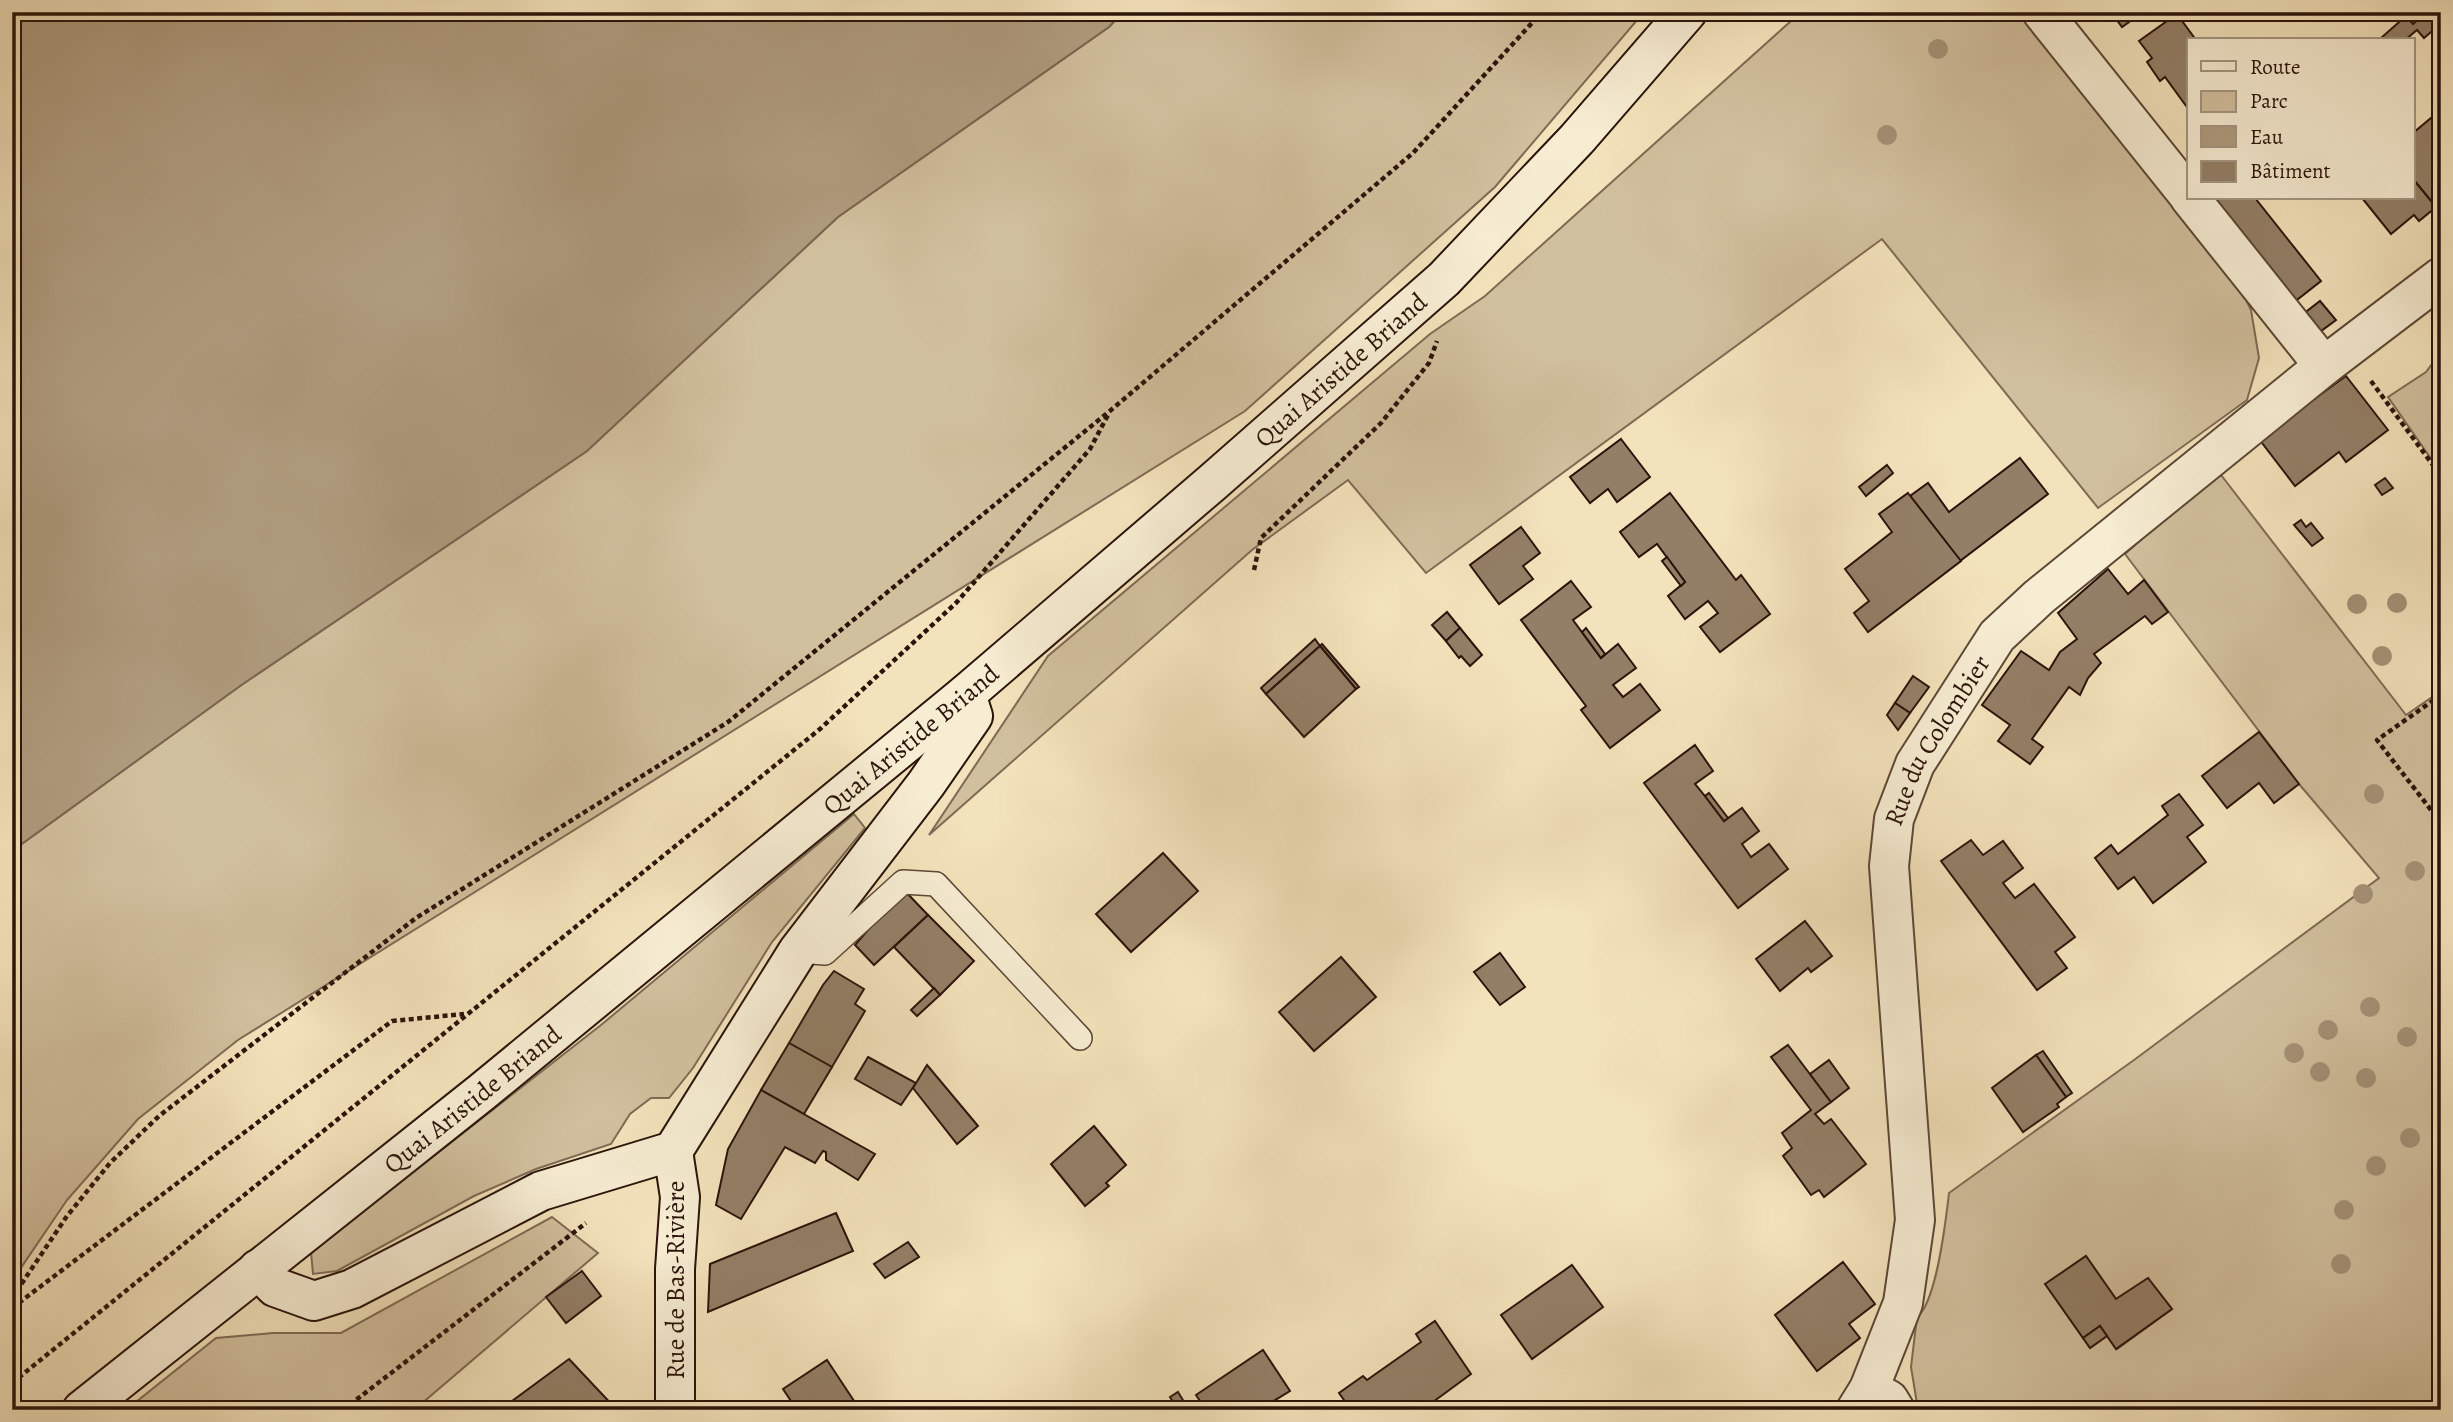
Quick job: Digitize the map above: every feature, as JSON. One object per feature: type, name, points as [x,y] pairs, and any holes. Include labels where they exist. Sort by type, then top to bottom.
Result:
[{"type":"street","name":"Quai Aristide Briand","points":[[82,1410],[482,1093],[966,694],[1224,473],[1444,279],[1577,139],[1687,12]]},
{"type":"street","points":[[2042,12],[2187,194]]},
{"type":"street","points":[[2192,200],[2336,358]]},
{"type":"street","name":"Rue du Colombier","points":[[1873,1403],[1903,1303],[1915,1220],[1889,866],[1894,819],[1915,764],[1997,636],[2039,597],[2441,277]]},
{"type":"street","points":[[258,1269],[275,1287],[314,1301],[352,1289],[541,1191],[673,1151],[798,951],[926,784],[973,716],[966,694]]},
{"type":"street","name":"Rue de Bas-Rivière","points":[[673,1151],[680,1197],[675,1269],[675,1410]]},
{"type":"lane","points":[[798,951],[825,953],[903,882],[936,884],[1080,1038]]},
{"type":"path","points":[[12,1298],[67,1216],[110,1163],[159,1116],[416,918],[728,722],[1111,410],[1413,153],[1542,12]]},
{"type":"path","points":[[1254,570],[1261,538],[1381,423],[1429,363],[1437,340]]},
{"type":"path","points":[[2336,358],[2441,476]]},
{"type":"path","points":[[12,1383],[820,729],[956,603],[1090,449],[1111,410]]},
{"type":"path","points":[[2441,695],[2377,740],[2441,823]]},
{"type":"path","points":[[12,1308],[391,1021],[466,1014]]},
{"type":"path","points":[[343,1410],[590,1220]]},
{"type":"green space","points":[[1123,12],[1644,12],[1495,187],[1245,411],[238,1040],[138,1119],[67,1200],[12,1281],[12,851],[240,686],[587,451],[838,217],[1109,27]]},
{"type":"green space","points":[[1801,12],[2032,12],[2227,260],[2251,310],[2259,358],[2247,400],[2098,508],[1882,239],[1426,573],[1348,480],[1252,550],[929,835],[1048,656],[1430,334],[1485,296]]},
{"type":"green space","points":[[2441,352],[2441,385],[2436,389],[2441,397],[2441,473],[2388,397],[2426,372]]},
{"type":"green space","points":[[2218,471],[2406,715],[2441,691],[2441,1410],[1918,1410],[1911,1367],[1917,1317],[1930,1295],[1935,1278],[1949,1193],[2379,878],[2299,784],[2125,554]],"holes":[[[2086,1256],[2116,1299],[2148,1278],[2172,1309],[2117,1349],[2100,1326],[2046,1284]]]},
{"type":"green space","points":[[854,814],[865,828],[772,942],[693,1068],[669,1098],[651,1098],[630,1114],[611,1144],[536,1169],[474,1196],[337,1271],[313,1274],[311,1252],[601,1025]]},
{"type":"green space","points":[[552,1217],[598,1253],[414,1410],[126,1410],[216,1338],[273,1333],[341,1333]]},
{"type":"water","points":[[12,12],[1123,12],[1109,27],[838,217],[587,451],[240,686],[12,851]]},
{"type":"building","points":[[2111,12],[2143,12],[2122,27]]},
{"type":"building","points":[[2427,12],[2441,12],[2441,27],[2439,25],[2424,38],[2417,30],[2407,38],[2381,38],[2406,16],[2413,24]]},
{"type":"building","points":[[2177,14],[2195,38],[2187,38],[2187,107],[2165,77],[2160,81],[2147,62],[2152,58],[2139,41]]},
{"type":"building","points":[[2431,118],[2441,130],[2441,203],[2436,207],[2414,180],[2414,132]]},
{"type":"building","points":[[2414,180],[2436,207],[2419,221],[2414,215],[2391,234],[2364,200],[2414,200]]},
{"type":"building","points":[[2211,200],[2257,200],[2321,281],[2293,303]]},
{"type":"building","points":[[2320,301],[2336,320],[2317,334],[2302,315]]},
{"type":"building","points":[[2346,376],[2388,430],[2346,462],[2339,452],[2295,486],[2259,439]]},
{"type":"building","points":[[1621,439],[1650,477],[1617,502],[1608,489],[1590,503],[1570,477]]},
{"type":"building","points":[[2020,458],[2048,494],[1960,561],[1910,496],[1928,483],[1949,512]]},
{"type":"building","points":[[1887,465],[1893,473],[1866,496],[1859,487]]},
{"type":"building","points":[[2385,478],[2393,488],[2382,495],[2375,485]]},
{"type":"building","points":[[1670,493],[1736,580],[1741,575],[1770,614],[1720,652],[1700,627],[1718,613],[1708,601],[1685,619],[1668,596],[1685,582],[1657,544],[1639,557],[1620,532]]},
{"type":"building","points":[[1908,493],[1961,561],[1868,632],[1854,613],[1869,601],[1845,569],[1892,532],[1879,514]]},
{"type":"building","points":[[2301,520],[2306,527],[2311,523],[2323,538],[2312,546],[2294,525]]},
{"type":"building","points":[[1521,527],[1540,553],[1523,566],[1533,579],[1499,604],[1470,565]]},
{"type":"building","points":[[1667,557],[1685,582],[1681,586],[1662,561]]},
{"type":"building","points":[[2108,569],[2128,594],[2144,580],[2168,612],[2152,624],[2145,616],[2094,654],[2101,663],[2088,678],[2080,695],[2069,687],[2032,739],[2043,747],[2030,764],[1998,741],[2010,725],[1982,705],[2021,651],[2049,670],[2060,652],[2077,639],[2058,613]]},
{"type":"building","points":[[1571,581],[1591,607],[1573,620],[1601,658],[1618,644],[1636,668],[1613,685],[1623,697],[1640,684],[1660,710],[1610,748],[1581,710],[1586,706],[1521,620]]},
{"type":"building","points":[[1447,612],[1460,628],[1446,641],[1432,625]]},
{"type":"building","points":[[1460,628],[1482,655],[1470,666],[1461,656],[1459,658],[1446,641]]},
{"type":"building","points":[[1586,628],[1605,654],[1601,658],[1582,632]]},
{"type":"building","points":[[1315,639],[1320,646],[1266,694],[1261,688]]},
{"type":"building","points":[[1322,644],[1359,687],[1356,689],[1320,646]]},
{"type":"building","points":[[1320,646],[1356,689],[1304,737],[1266,694]]},
{"type":"building","points":[[1913,676],[1929,687],[1910,713],[1895,703]]},
{"type":"building","points":[[1895,703],[1910,713],[1898,730],[1887,715]]},
{"type":"building","points":[[2259,732],[2299,784],[2274,803],[2259,783],[2227,808],[2202,776]]},
{"type":"building","points":[[1695,745],[1713,771],[1695,784],[1724,821],[1742,808],[1759,831],[1742,844],[1751,857],[1769,844],[1788,869],[1738,908],[1644,783]]},
{"type":"building","points":[[1709,793],[1728,818],[1724,821],[1705,796]]},
{"type":"building","points":[[2179,794],[2203,825],[2187,837],[2206,862],[2153,903],[2134,877],[2118,889],[2095,858],[2111,845],[2118,854],[2168,815],[2162,806]]},
{"type":"building","points":[[1971,840],[1983,855],[2003,841],[2023,868],[2003,883],[2015,898],[2034,884],[2075,937],[2055,952],[2067,968],[2037,990],[1941,861]]},
{"type":"building","points":[[1163,853],[1198,891],[1131,952],[1096,914]]},
{"type":"building","points":[[903,889],[928,915],[874,965],[855,945]]},
{"type":"building","points":[[928,915],[974,961],[940,995],[894,947]]},
{"type":"building","points":[[1805,921],[1832,956],[1811,972],[1808,968],[1780,991],[1756,959]]},
{"type":"building","points":[[1500,953],[1525,987],[1500,1005],[1474,972]]},
{"type":"building","points":[[1341,957],[1376,997],[1314,1051],[1279,1012]]},
{"type":"building","points":[[834,971],[864,989],[855,1004],[865,1011],[832,1067],[789,1043]]},
{"type":"building","points":[[934,988],[940,995],[917,1016],[911,1010]]},
{"type":"building","points":[[789,1043],[832,1067],[804,1114],[761,1090]]},
{"type":"building","points":[[1788,1045],[1831,1102],[1815,1114],[1824,1124],[1831,1119],[1866,1164],[1824,1197],[1819,1190],[1811,1195],[1783,1156],[1792,1148],[1782,1133],[1811,1110],[1771,1057]]},
{"type":"building","points":[[2043,1051],[2072,1093],[2066,1097],[2036,1055]]},
{"type":"building","points":[[2036,1055],[2066,1097],[2057,1104],[2059,1107],[2023,1132],[1992,1088]]},
{"type":"building","points":[[868,1057],[916,1083],[901,1105],[855,1079]]},
{"type":"building","points":[[1829,1060],[1849,1088],[1831,1102],[1810,1074]]},
{"type":"building","points":[[927,1065],[978,1126],[957,1144],[913,1088]]},
{"type":"building","points":[[761,1090],[875,1154],[858,1180],[826,1160],[826,1152],[823,1151],[815,1163],[785,1147],[741,1219],[716,1205],[728,1149]]},
{"type":"building","points":[[1094,1126],[1126,1165],[1106,1183],[1109,1186],[1085,1206],[1051,1164]]},
{"type":"building","points":[[836,1213],[853,1251],[708,1312],[710,1264]]},
{"type":"building","points":[[908,1242],[919,1257],[885,1278],[874,1264]]},
{"type":"building","points":[[2086,1256],[2116,1299],[2148,1278],[2172,1309],[2116,1349],[2100,1326],[2083,1338],[2045,1284]]},
{"type":"building","points":[[1843,1262],[1875,1304],[1849,1324],[1860,1338],[1817,1371],[1775,1315]]},
{"type":"building","points":[[1572,1265],[1603,1307],[1532,1359],[1501,1315]]},
{"type":"building","points":[[582,1271],[601,1296],[566,1323],[546,1297]]},
{"type":"building","points":[[1435,1321],[1471,1374],[1422,1410],[1351,1410],[1339,1393],[1363,1376],[1367,1380],[1421,1342],[1416,1334]]},
{"type":"building","points":[[2100,1326],[2107,1336],[2090,1348],[2083,1338]]},
{"type":"building","points":[[1263,1350],[1290,1391],[1259,1410],[1206,1410],[1196,1395]]},
{"type":"building","points":[[569,1359],[617,1410],[500,1410]]},
{"type":"building","points":[[827,1360],[860,1410],[797,1410],[783,1389]]},
{"type":"building","points":[[1178,1392],[1189,1410],[1173,1410],[1176,1407],[1170,1397]]}]
